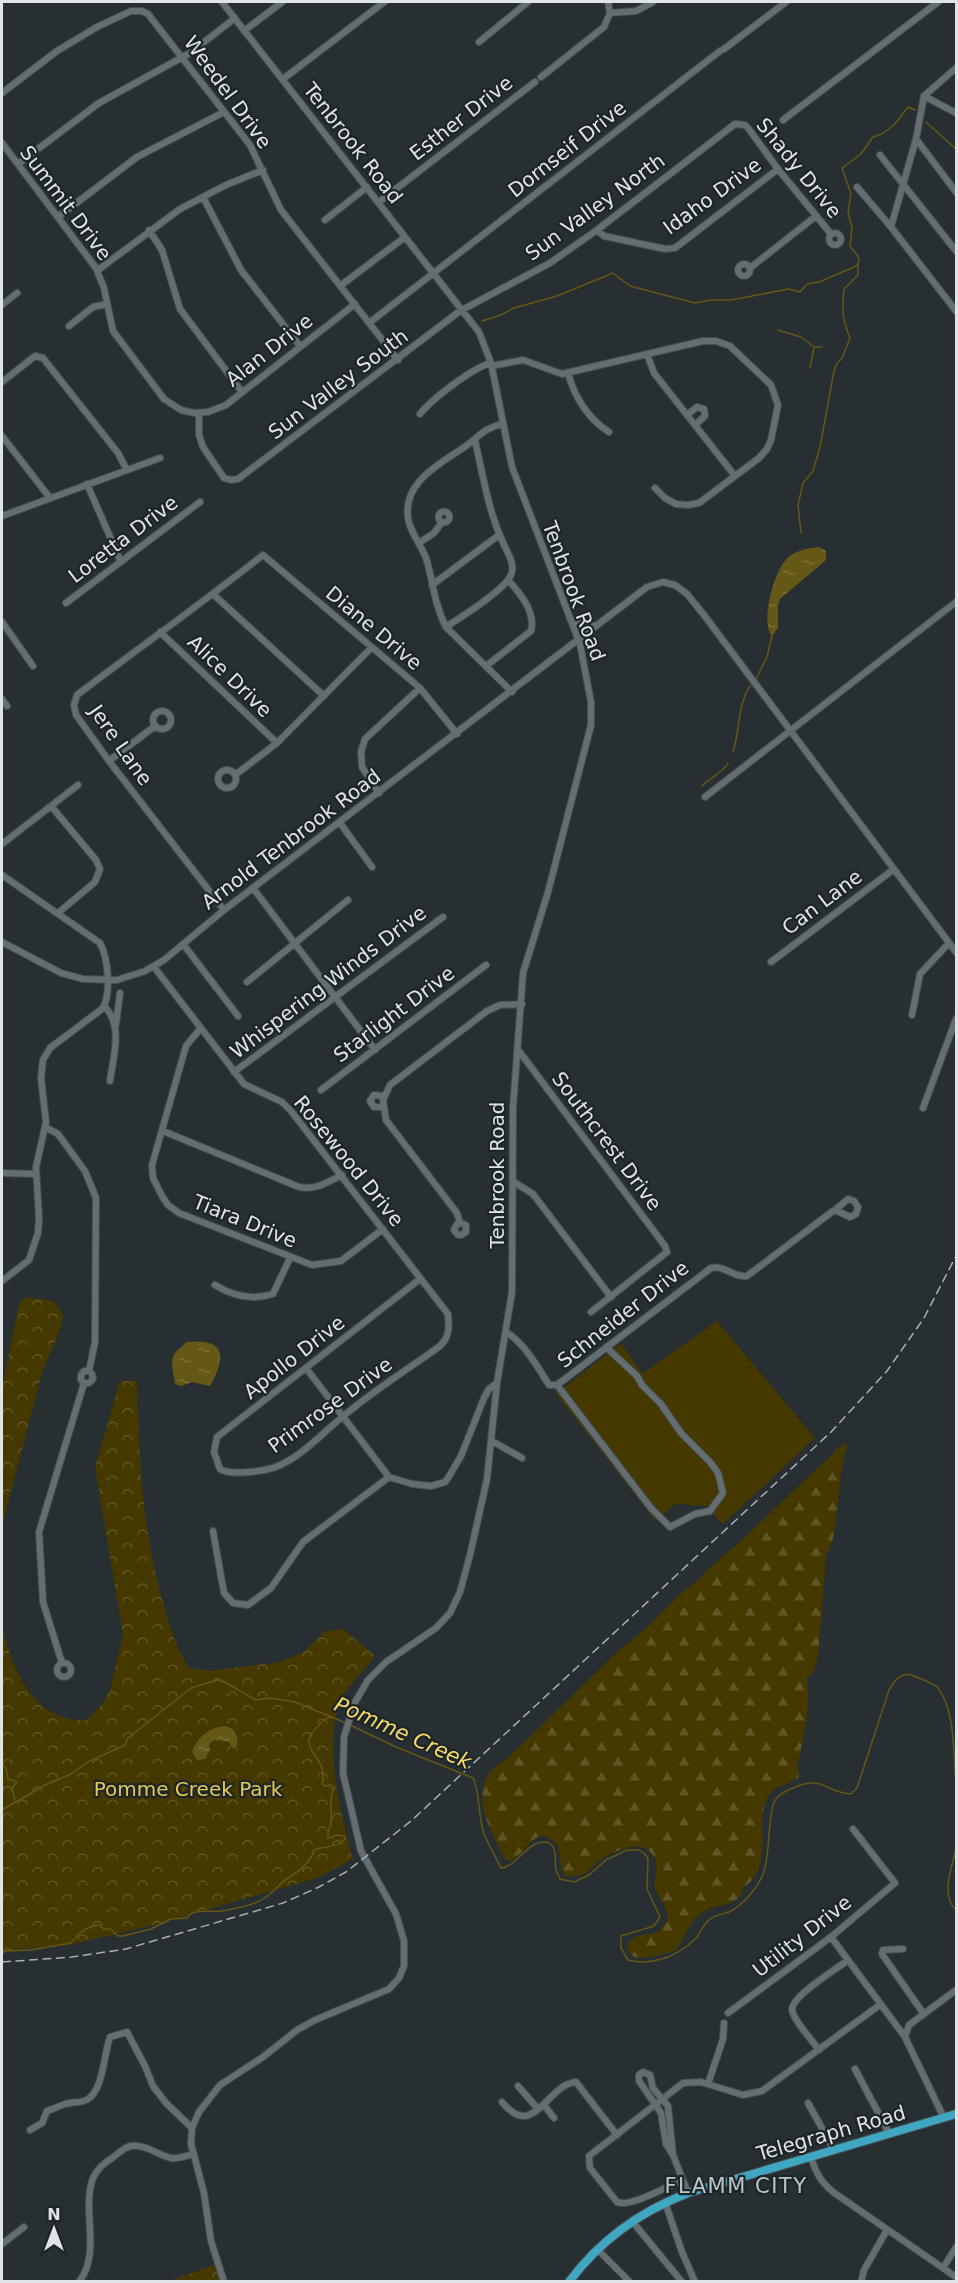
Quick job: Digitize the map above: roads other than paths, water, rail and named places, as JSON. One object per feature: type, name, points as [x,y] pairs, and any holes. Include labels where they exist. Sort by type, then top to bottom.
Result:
[{"type":"main road","name":"Telegraph Road","points":[[569,2282],[597,2249],[632,2221],[665,2202],[687,2193],[957,2114]]},
{"type":"street","name":"Tenbrook Road","points":[[222,2],[479,332],[491,364],[502,424],[519,488],[578,639],[591,702],[590,730],[545,905],[525,963],[513,1108],[513,1278],[497,1383],[492,1441],[477,1527],[463,1584],[447,1617],[436,1628],[391,1658],[369,1680],[357,1697],[347,1720],[342,1758],[344,1779],[363,1857],[390,1900],[402,1933],[405,1956],[401,1975],[385,1992],[303,2026],[225,2081],[203,2104],[192,2128],[193,2154],[204,2197],[211,2241],[224,2282]]},
{"type":"street","points":[[244,31],[282,2]]},
{"type":"street","points":[[283,79],[384,2]]},
{"type":"street","points":[[479,42],[528,2]]},
{"type":"street","points":[[541,77],[601,31],[610,13],[608,2]]},
{"type":"street","points":[[610,13],[636,11],[653,2]]},
{"type":"street","name":"Dornseif Drive","points":[[369,323],[786,2]]},
{"type":"street","points":[[783,120],[938,2]]},
{"type":"street","name":"Weedel Drive","points":[[2,93],[64,46],[131,11],[142,11],[151,16],[252,148],[281,210],[398,360]]},
{"type":"street","points":[[18,164],[99,103],[183,57],[235,18]]},
{"type":"street","points":[[891,227],[916,139],[924,96],[957,69]]},
{"type":"street","name":"Esther Drive","points":[[379,202],[535,82]]},
{"type":"street","points":[[924,96],[956,112]]},
{"type":"street","points":[[58,217],[137,157],[224,112]]},
{"type":"street","name":"Sun Valley North","points":[[463,310],[550,263],[597,230],[735,124],[740,124]]},
{"type":"street","name":"Shady Drive","points":[[740,124],[748,128],[777,169],[831,234]]},
{"type":"street","points":[[916,139],[957,192]]},
{"type":"street","name":"Summit Drive","points":[[2,143],[98,270],[110,322],[116,336],[164,399],[181,410],[199,413]]},
{"type":"street","points":[[880,155],[957,251]]},
{"type":"street","name":"Idaho Drive","points":[[597,230],[604,236],[665,249],[675,248],[777,169]]},
{"type":"street","points":[[98,270],[174,212],[263,170]]},
{"type":"street","points":[[325,220],[367,187]]},
{"type":"street","points":[[857,187],[957,311]]},
{"type":"street","points":[[203,197],[241,270],[300,346]]},
{"type":"street","points":[[750,267],[816,216]]},
{"type":"street","points":[[149,230],[162,250],[177,302],[184,315],[242,392]]},
{"type":"street","points":[[340,286],[405,237]]},
{"type":"street","points":[[2,305],[17,293]]},
{"type":"street","points":[[69,326],[93,307],[107,304]]},
{"type":"street","name":"Alan Drive","points":[[199,413],[220,408],[355,304]]},
{"type":"street","name":"Sun Valley South","points":[[199,413],[199,435],[203,447],[222,476],[231,480],[241,477],[463,310]]},
{"type":"street","points":[[420,414],[428,405],[477,368],[491,364],[523,360],[554,373],[568,373],[698,342],[719,342],[738,351],[768,380],[774,390],[777,417],[771,440],[764,453],[703,500],[688,506],[670,501],[655,488]]},
{"type":"street","points":[[647,354],[654,373],[735,476]]},
{"type":"street","points":[[2,382],[35,357],[43,358],[118,453],[127,470]]},
{"type":"street","points":[[568,373],[577,398],[596,422],[609,432]]},
{"type":"street","points":[[687,415],[698,407],[704,409],[704,417],[695,425]]},
{"type":"street","points":[[502,424],[482,431],[474,441],[439,463],[418,481],[409,497],[409,523],[426,558],[439,615],[446,627],[512,692]]},
{"type":"street","points":[[2,436],[50,498]]},
{"type":"street","points":[[446,627],[482,602],[508,580],[513,564],[499,535],[474,441]]},
{"type":"street","points":[[2,516],[160,458]]},
{"type":"street","points":[[87,484],[121,562]]},
{"type":"street","name":"Loretta Drive","points":[[66,603],[200,502]]},
{"type":"street","points":[[419,543],[434,534],[442,522]]},
{"type":"street","points":[[432,585],[499,535]]},
{"type":"street","name":"Jere Lane","points":[[224,909],[109,761],[76,715],[74,705],[77,695],[262,555]]},
{"type":"street","name":"Diane Drive","points":[[262,555],[420,687],[457,734]]},
{"type":"street","points":[[486,666],[531,631],[532,624],[526,604],[508,580]]},
{"type":"street","name":"Arnold Tenbrook Road","points":[[2,942],[61,973],[83,979],[107,981],[127,978],[154,967],[224,909],[457,734],[578,639],[650,586],[663,582],[675,585],[687,594],[791,732]]},
{"type":"street","points":[[213,594],[324,696]]},
{"type":"street","points":[[705,797],[957,602]]},
{"type":"street","points":[[570,618],[596,626]]},
{"type":"street","points":[[2,622],[33,666]]},
{"type":"street","name":"Alice Drive","points":[[160,632],[277,743]]},
{"type":"street","points":[[235,775],[277,743],[371,648]]},
{"type":"street","points":[[566,649],[576,649],[583,655]]},
{"type":"street","points":[[380,792],[362,766],[365,739],[420,687]]},
{"type":"street","points":[[2,699],[7,706]]},
{"type":"street","points":[[109,761],[155,726]]},
{"type":"street","points":[[791,732],[957,952]]},
{"type":"street","points":[[2,844],[78,785]]},
{"type":"street","points":[[51,806],[96,860],[100,870],[95,882],[58,913]]},
{"type":"street","points":[[340,823],[372,867]]},
{"type":"street","name":"Can Lane","points":[[771,962],[894,869]]},
{"type":"street","points":[[2,874],[100,943],[105,955],[107,981],[105,1006],[112,1015],[116,1028]]},
{"type":"street","points":[[253,888],[375,1050]]},
{"type":"street","points":[[247,982],[348,900]]},
{"type":"street","name":"Whispering Winds Drive","points":[[234,1072],[443,918]]},
{"type":"street","points":[[912,1015],[920,974],[949,943]]},
{"type":"street","points":[[183,944],[238,1016]]},
{"type":"street","name":"Starlight Drive","points":[[321,1090],[486,965]]},
{"type":"street","name":"Rosewood Drive","points":[[154,967],[244,1084],[282,1102],[342,1175],[448,1314],[447,1339]]},
{"type":"street","points":[[110,1081],[120,993]]},
{"type":"street","points":[[460,1222],[456,1213],[388,1124],[383,1107],[384,1096],[395,1080],[487,1011],[503,1005],[522,1004]]},
{"type":"street","points":[[2,1281],[24,1265],[34,1247],[39,1218],[35,1174],[46,1116],[41,1070],[46,1054],[54,1044],[105,1006]]},
{"type":"street","points":[[922,1108],[957,1019]]},
{"type":"street","name":"Tiara Drive","points":[[200,1029],[186,1046],[163,1131],[154,1155],[152,1172],[156,1185],[168,1205],[179,1213],[312,1265],[341,1261],[383,1229]]},
{"type":"street","name":"Southcrest Drive","points":[[518,1051],[665,1246],[667,1252],[611,1297]]},
{"type":"street","points":[[383,1107],[374,1107],[370,1101],[374,1095],[384,1096]]},
{"type":"street","points":[[45,1127],[58,1134],[87,1174],[96,1198],[96,1342],[89,1371],[84,1371],[81,1375],[84,1383],[39,1532],[43,1602],[62,1663]]},
{"type":"street","points":[[163,1131],[299,1187],[311,1189],[319,1187],[342,1175]]},
{"type":"street","points":[[2,1173],[35,1174]]},
{"type":"street","points":[[514,1182],[533,1194],[611,1297],[591,1312]]},
{"type":"street","name":"Schneider Drive","points":[[506,1332],[515,1338],[526,1351],[549,1385],[557,1385],[711,1268],[723,1267],[738,1276],[747,1276],[835,1210]]},
{"type":"street","points":[[215,1285],[243,1298],[265,1297],[273,1294],[290,1258]]},
{"type":"street","name":"Apollo Drive","points":[[222,1472],[216,1461],[214,1444],[217,1437],[420,1279]]},
{"type":"street","name":"Primrose Drive","points":[[222,1472],[265,1470],[278,1466],[297,1455],[341,1417],[447,1339]]},
{"type":"street","points":[[557,1385],[651,1508],[670,1527],[695,1514],[710,1511],[723,1493],[718,1473],[681,1433],[661,1404],[642,1385],[637,1376],[606,1347]]},
{"type":"street","points":[[306,1368],[341,1417],[389,1477],[412,1484],[431,1486],[445,1482],[461,1456],[484,1398],[489,1389],[497,1383]]},
{"type":"street","points":[[492,1441],[522,1458]]},
{"type":"street","points":[[213,1531],[224,1593],[233,1603],[248,1605],[271,1587],[303,1542],[389,1477]]},
{"type":"street","name":"Utility Drive","points":[[728,2013],[831,1937],[895,1883],[853,1829]]},
{"type":"street","points":[[831,1937],[905,2037],[944,2118]]},
{"type":"street","points":[[903,1949],[888,1949],[882,1954],[923,2013]]},
{"type":"street","points":[[819,2050],[792,2012],[793,2006],[801,1995],[844,1963]]},
{"type":"street","points":[[905,2037],[909,2025],[957,1990]]},
{"type":"street","points":[[682,2180],[632,2202],[621,2204],[590,2168],[589,2156],[661,2098],[683,2084],[695,2081],[743,2095],[762,2091],[877,2007]]},
{"type":"street","points":[[708,2084],[723,2039],[724,2023]]},
{"type":"street","points":[[30,2130],[42,2123],[47,2111],[63,2104],[87,2100],[97,2091],[104,2053],[110,2037],[127,2032],[153,2086],[192,2128]]},
{"type":"street","points":[[855,2069],[889,2133]]},
{"type":"street","points":[[673,2155],[668,2106],[653,2088],[650,2075],[645,2072],[641,2073],[639,2081],[661,2113],[663,2135],[687,2193]]},
{"type":"street","points":[[502,2102],[510,2113],[519,2117],[539,2109],[564,2086],[570,2082],[576,2082],[617,2135]]},
{"type":"street","points":[[518,2086],[539,2109],[554,2118]]},
{"type":"street","points":[[808,2103],[834,2150]]},
{"type":"street","points":[[80,2282],[87,2271],[90,2258],[90,2195],[96,2172],[105,2162],[124,2148],[131,2146],[141,2146],[172,2158],[193,2154]]},
{"type":"street","points":[[811,2156],[815,2171],[823,2183],[957,2277]]},
{"type":"street","points":[[665,2202],[695,2282]]},
{"type":"street","points":[[632,2221],[682,2282]]},
{"type":"street","points":[[2,2244],[24,2227]]},
{"type":"street","points":[[861,2282],[864,2270],[887,2230]]},
{"type":"street","points":[[943,2268],[957,2247]]},
{"type":"street","points":[[597,2249],[630,2282]]},
{"type":"water","points":[[819,547],[826,551],[826,560],[780,599],[778,628],[772,636],[767,620],[768,610],[773,587],[781,567],[796,552]]},
{"type":"water","points":[[186,1342],[209,1343],[219,1352],[219,1366],[210,1386],[192,1382],[181,1386],[175,1384],[173,1357]]},
{"type":"water","points":[[224,1726],[231,1728],[236,1734],[236,1748],[233,1748],[229,1742],[214,1740],[209,1744],[210,1750],[205,1759],[197,1760],[192,1752],[200,1738],[213,1729]]},
{"type":"waterway","points":[[482,321],[514,308],[557,296],[613,273],[630,286],[695,303],[731,300],[789,289],[800,292],[807,284],[819,282],[854,267],[858,264],[859,258],[850,246],[852,228],[848,212],[851,194],[842,168],[861,154],[873,137],[882,134],[895,124],[908,107],[915,110]]},
{"type":"waterway","points":[[926,122],[956,149]]},
{"type":"waterway","points":[[801,533],[798,505],[803,483],[813,471],[820,447],[834,371],[850,338],[843,314],[844,289],[858,275],[858,264]]},
{"type":"waterway","points":[[778,330],[801,337],[814,347],[822,347]]},
{"type":"waterway","points":[[810,368],[814,348]]},
{"type":"waterway","points":[[756,679],[767,657],[772,636]]},
{"type":"waterway","points":[[733,752],[743,702],[750,686]]},
{"type":"waterway","points":[[702,786],[723,770],[728,763]]},
{"type":"waterway","name":"Pomme Creek","points":[[350,1725],[396,1747],[473,1778],[484,1834],[501,1868],[513,1863],[539,1842],[549,1843],[554,1849],[556,1870],[560,1879],[574,1882],[589,1875],[606,1860],[627,1850],[639,1850],[645,1854],[648,1859],[647,1889],[660,1917],[654,1926],[621,1936],[621,1948],[628,1960],[637,1962],[655,1961],[680,1951],[695,1939],[709,1920],[734,1909],[750,1895],[764,1871],[773,1804],[779,1796],[791,1789],[810,1783],[817,1783],[842,1793],[851,1794],[857,1788],[889,1690],[902,1676],[914,1676],[931,1683],[942,1695],[950,1718],[956,1782]]},
{"type":"waterway","name":"Pomme Creek","points":[[2,1810],[47,1784],[71,1774],[88,1762],[125,1745],[128,1738],[191,1688],[217,1680],[223,1681],[256,1700],[271,1698],[295,1702],[346,1723]]},
{"type":"waterway","points":[[2,1954],[5,1951],[31,1950],[71,1943],[83,1931],[98,1925],[104,1929],[110,1929],[118,1936],[123,1936],[151,1929],[171,1919],[187,1918],[198,1911],[222,1911],[245,1906],[269,1895],[304,1867],[314,1850],[334,1846],[345,1839],[344,1836],[336,1835],[328,1838],[333,1789],[331,1785],[322,1784],[323,1773],[309,1744],[310,1736],[330,1716]]},
{"type":"waterway","points":[[2,1751],[2,1758]]},
{"type":"waterway","points":[[2,1764],[6,1768],[8,1779],[17,1782],[12,1788],[15,1801]]},
{"type":"waterway","name":"Pomme Creek","points":[[956,1849],[948,1881],[949,1897],[956,1910]]},
{"type":"railway","points":[[2,1962],[72,1957],[126,1949],[283,1903],[346,1872],[411,1821],[831,1432],[887,1371],[924,1318],[956,1256]]},
{"type":"district","name":"FLAMM CITY","points":[[736,2186]]},
{"type":"park label","name":"Pomme Creek Park","points":[[188,1789]]}]
